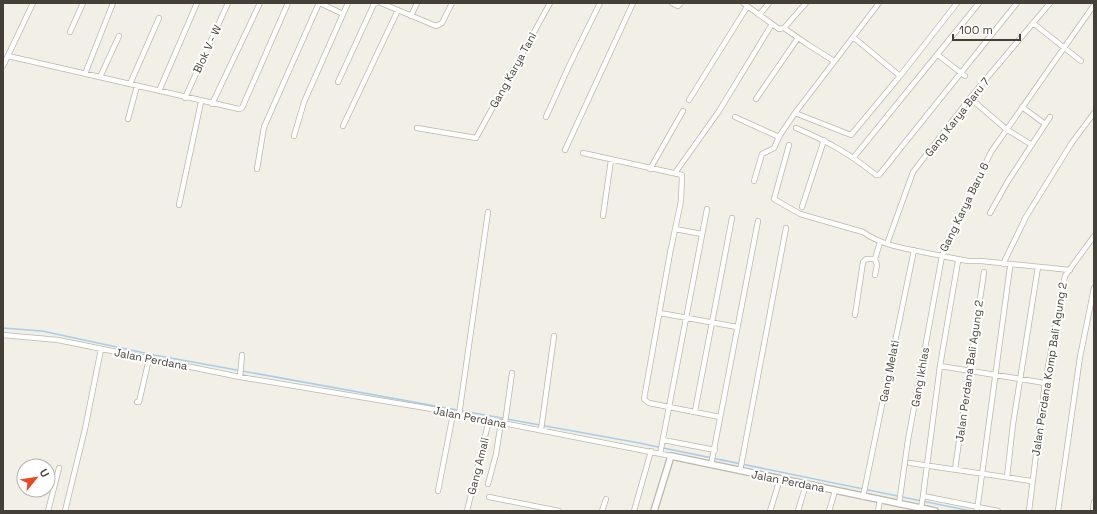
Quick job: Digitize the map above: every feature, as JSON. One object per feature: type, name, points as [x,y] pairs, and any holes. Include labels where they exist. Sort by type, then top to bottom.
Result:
[{"type":"street","points":[[3,66],[33,3]]},
{"type":"street","points":[[70,32],[83,3]]},
{"type":"street","points":[[85,74],[113,3]]},
{"type":"street","points":[[159,91],[197,3]]},
{"type":"street","name":"Blok V - W","points":[[186,97],[228,3]]},
{"type":"street","points":[[212,104],[260,3]]},
{"type":"street","points":[[6,58],[100,77],[238,110],[242,108],[288,3]]},
{"type":"street","points":[[257,169],[264,127],[320,3],[343,14]]},
{"type":"street","points":[[294,136],[304,102],[348,3]]},
{"type":"street","points":[[338,82],[374,4],[377,3]]},
{"type":"street","points":[[381,3],[439,26],[452,3]]},
{"type":"street","points":[[411,16],[417,3]]},
{"type":"street","name":"Gang Karya Tani","points":[[417,128],[476,138],[550,3]]},
{"type":"street","points":[[546,117],[600,3]]},
{"type":"street","points":[[565,150],[633,3]]},
{"type":"street","points":[[672,3],[679,6],[681,3]]},
{"type":"street","points":[[743,3],[780,30],[784,28],[806,3]]},
{"type":"street","points":[[759,15],[769,3]]},
{"type":"street","points":[[754,181],[762,154],[774,148],[779,137],[795,113],[879,3]]},
{"type":"street","points":[[795,113],[852,135],[957,3]]},
{"type":"street","points":[[854,157],[979,3]]},
{"type":"street","points":[[796,128],[824,140],[854,157],[876,175],[879,175],[963,75],[1017,3]]},
{"type":"street","name":"Gang Karya Baru 7","points":[[887,244],[913,172],[970,98],[1050,3]]},
{"type":"street","name":"Gang Karya Baru 6","points":[[789,145],[774,199],[800,214],[863,232],[869,238],[880,242],[942,256],[986,163],[1006,129],[1094,5]]},
{"type":"street","points":[[689,100],[747,7]]},
{"type":"street","points":[[343,126],[398,10]]},
{"type":"street","points":[[130,84],[159,18]]},
{"type":"street","points":[[1032,23],[1063,49],[1081,61]]},
{"type":"street","points":[[675,173],[719,111],[772,24]]},
{"type":"street","points":[[784,28],[834,61]]},
{"type":"street","points":[[100,77],[119,36]]},
{"type":"street","points":[[853,37],[900,76]]},
{"type":"street","points":[[756,99],[798,38]]},
{"type":"street","points":[[938,55],[963,75]]},
{"type":"street","points":[[128,119],[137,86]]},
{"type":"street","points":[[970,98],[1006,129],[1032,145]]},
{"type":"street","points":[[179,205],[201,102]]},
{"type":"street","points":[[1022,107],[1045,124]]},
{"type":"street","points":[[650,169],[683,111]]},
{"type":"street","points":[[1003,264],[1025,220],[1071,144],[1094,113]]},
{"type":"street","points":[[735,117],[779,137]]},
{"type":"street","points":[[990,213],[1050,117]]},
{"type":"street","points":[[802,207],[824,140]]},
{"type":"street","points":[[583,153],[682,175],[681,202],[644,399],[649,403],[720,417]]},
{"type":"street","points":[[604,216],[611,160]]},
{"type":"street","points":[[707,209],[685,317],[662,447],[714,451]]},
{"type":"street","points":[[459,412],[488,212]]},
{"type":"street","points":[[695,411],[732,218]]},
{"type":"street","points":[[712,463],[758,221]]},
{"type":"street","points":[[741,467],[786,228]]},
{"type":"street","points":[[675,229],[702,234]]},
{"type":"street","name":"Jalan Perdana Komp Bali Agung 2","points":[[1029,511],[1046,383],[1065,276],[1094,236]]},
{"type":"street","points":[[875,276],[877,265],[874,259],[880,242]]},
{"type":"street","name":"Gang Melati","points":[[864,492],[914,250]]},
{"type":"street","points":[[942,256],[968,261],[981,260],[1003,264],[1070,270]]},
{"type":"street","name":"Gang Ikhlas","points":[[899,502],[907,447],[942,256]]},
{"type":"street","points":[[855,315],[863,262],[866,259],[874,259]]},
{"type":"street","points":[[921,507],[940,366],[958,261]]},
{"type":"street","points":[[977,509],[1010,267]]},
{"type":"street","points":[[1007,477],[1020,380],[1038,267]]},
{"type":"street","name":"Jalan Perdana Bali Agung 2","points":[[955,469],[984,272]]},
{"type":"street","points":[[1058,511],[1080,357],[1093,289]]},
{"type":"street","points":[[660,313],[737,327]]},
{"type":"street","name":"Jalan Perdana","points":[[3,335],[58,340],[148,359],[241,373],[453,414],[459,412],[503,423],[651,451],[662,447],[671,456],[741,467],[780,479],[835,491],[864,492],[880,500],[899,502],[935,511]]},
{"type":"street","points":[[541,429],[554,336]]},
{"type":"street","points":[[65,511],[85,429],[101,349]]},
{"type":"street","points":[[241,373],[242,355]]},
{"type":"street","points":[[136,402],[139,402],[148,359]]},
{"type":"street","points":[[940,366],[1046,383]]},
{"type":"street","points":[[488,484],[503,423],[512,373]]},
{"type":"street","points":[[438,491],[453,414]]},
{"type":"street","name":"Gang Amali","points":[[467,511],[489,420]]},
{"type":"street","points":[[634,511],[651,451]]},
{"type":"street","points":[[654,511],[671,456]]},
{"type":"street","points":[[910,463],[1032,481]]},
{"type":"street","points":[[48,511],[59,468]]},
{"type":"street","points":[[770,511],[780,479]]},
{"type":"street","points":[[798,511],[806,484]]},
{"type":"street","points":[[829,511],[835,491]]},
{"type":"street","points":[[923,496],[977,509],[998,511]]},
{"type":"street","points":[[489,497],[559,511]]},
{"type":"street","points":[[602,511],[606,499]]},
{"type":"street","points":[[878,511],[880,500]]},
{"type":"street","points":[[1093,511],[1094,502]]},
{"type":"waterway","points":[[3,328],[42,331],[154,355],[634,442],[971,511]]}]
